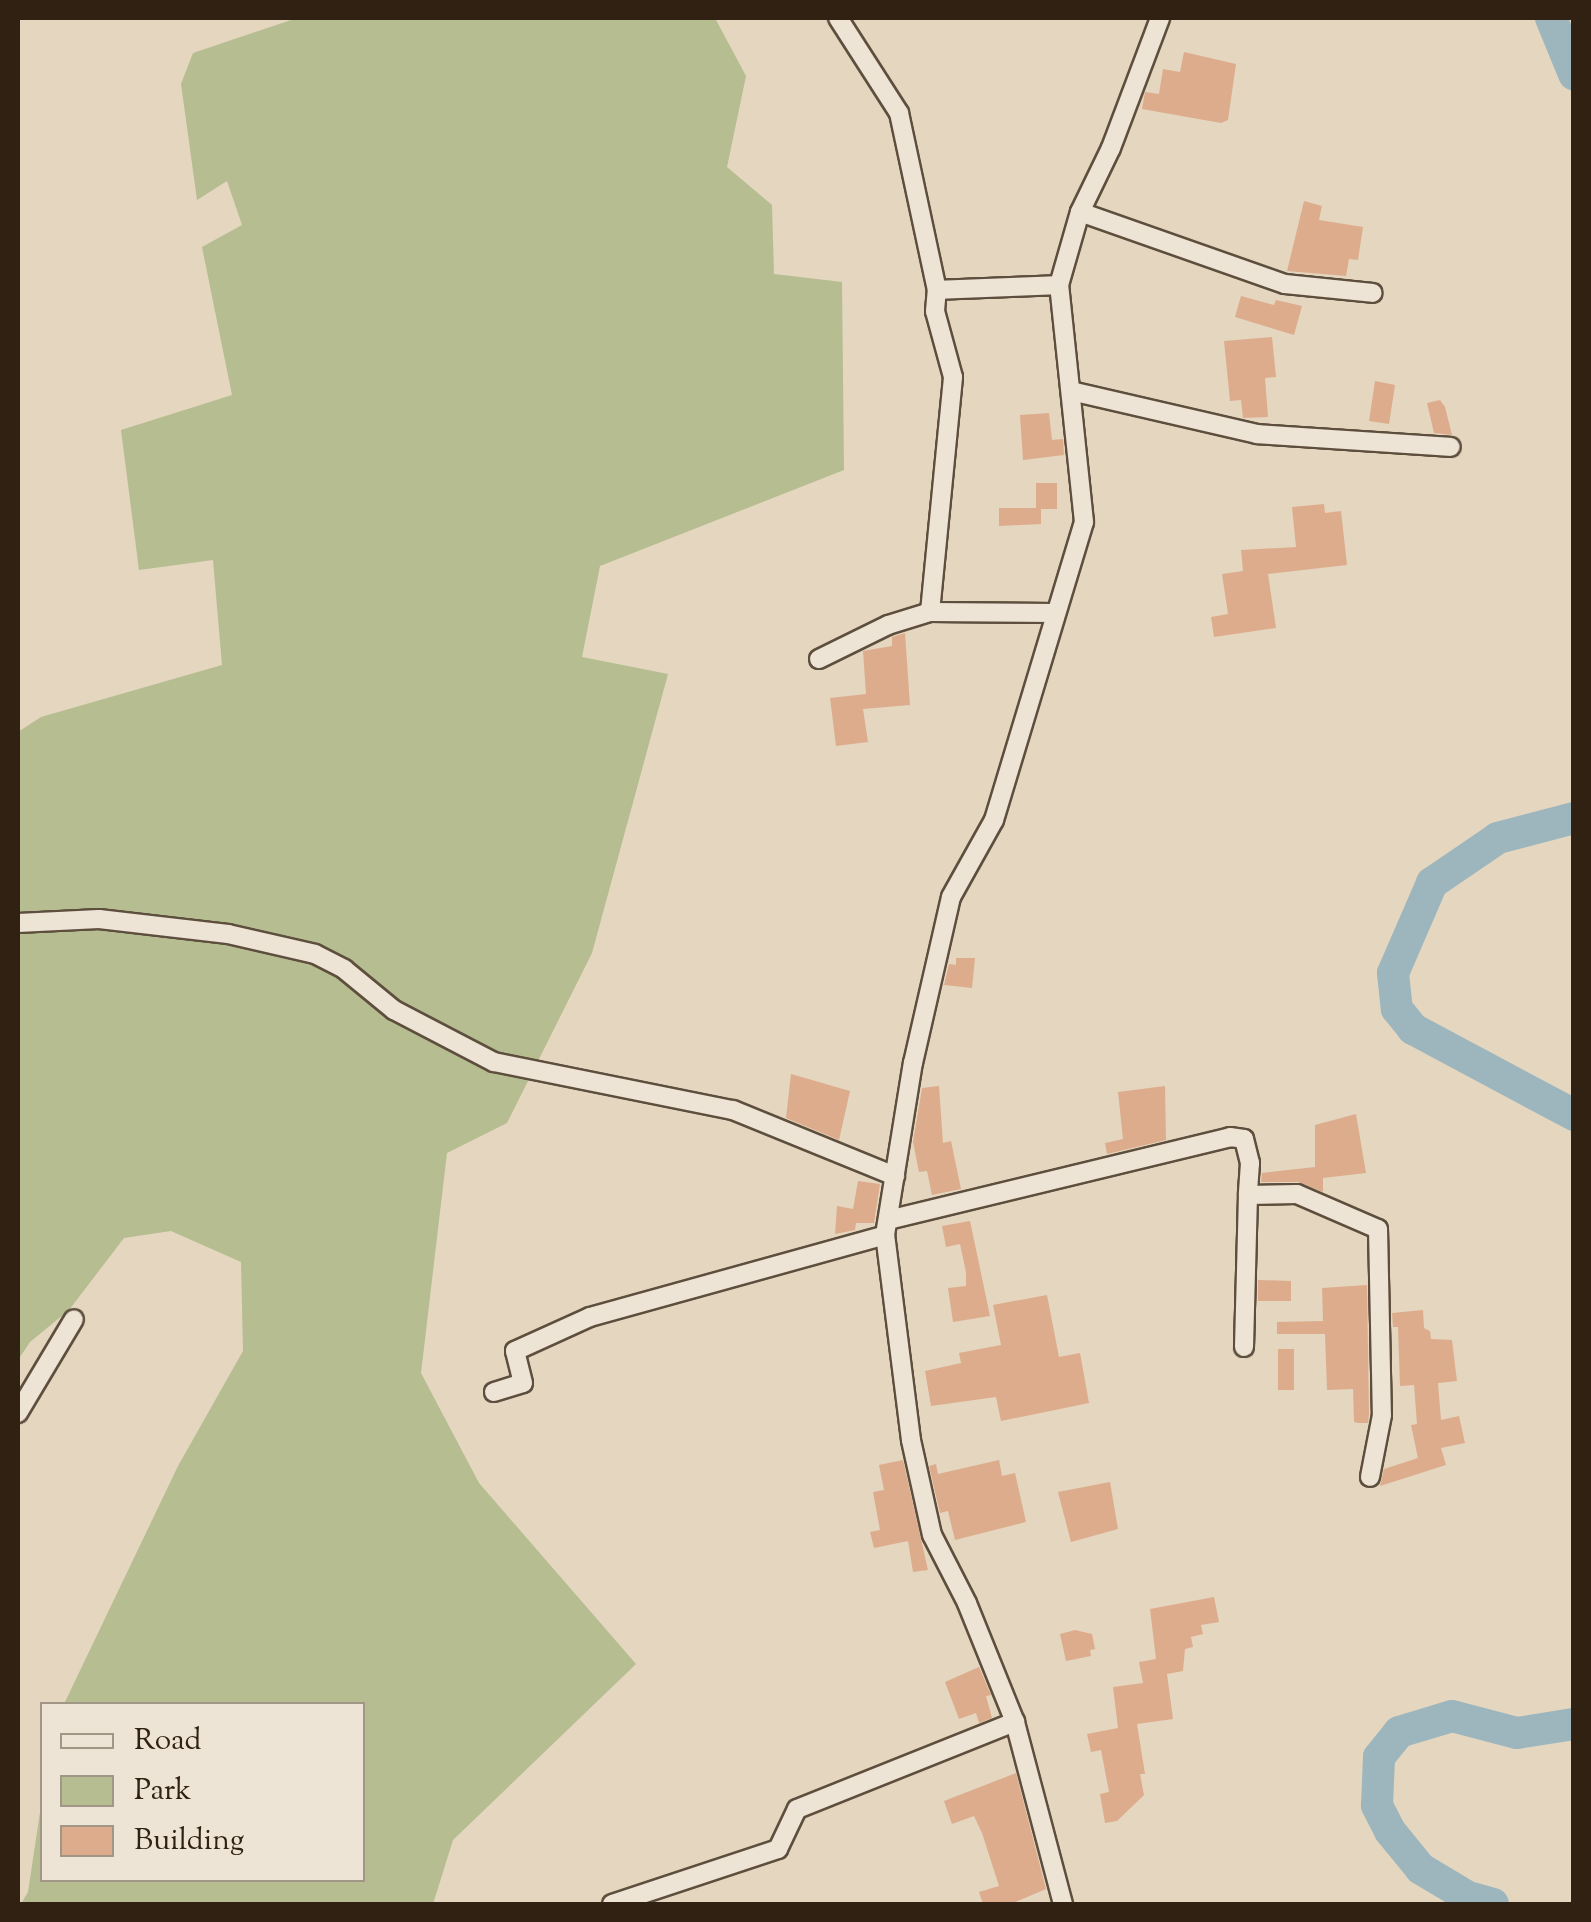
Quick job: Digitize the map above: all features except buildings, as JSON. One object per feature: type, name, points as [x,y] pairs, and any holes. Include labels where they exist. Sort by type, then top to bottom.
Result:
[{"type":"street","points":[[838,18],[899,113],[937,290],[935,312],[953,376],[930,612]]},
{"type":"street","points":[[1063,1904],[1015,1722],[967,1603],[932,1535],[911,1440],[887,1228],[914,1062],[951,897],[994,820],[1084,522],[1059,285],[1080,212],[1111,148],[1160,18]]},
{"type":"street","points":[[1080,212],[1285,284],[1373,293]]},
{"type":"street","points":[[937,290],[1059,285]]},
{"type":"street","points":[[1071,391],[1257,434],[1451,447]]},
{"type":"street","points":[[819,660],[888,625],[930,612],[1055,613]]},
{"type":"street","points":[[18,922],[99,919],[228,934],[315,954],[344,969],[394,1010],[494,1062],[733,1110],[895,1176]]},
{"type":"street","points":[[494,1392],[523,1383],[515,1351],[590,1317],[887,1228],[1230,1137],[1244,1139],[1250,1163],[1244,1347]]},
{"type":"street","points":[[1248,1195],[1296,1194],[1378,1229],[1382,1415],[1370,1477]]},
{"type":"street","points":[[18,1413],[74,1320]]},
{"type":"street","points":[[612,1904],[778,1849],[797,1808],[1015,1722]]},
{"type":"green space","points":[[297,18],[715,18],[746,76],[727,167],[772,205],[774,274],[842,282],[844,470],[600,566],[582,657],[668,674],[592,953],[507,1123],[447,1153],[421,1373],[479,1483],[636,1664],[453,1840],[433,1904],[21,1904],[28,1892],[40,1812],[40,1882],[365,1882],[365,1702],[65,1702],[178,1466],[243,1351],[241,1262],[171,1231],[124,1238],[69,1310],[30,1342],[18,1360],[18,732],[41,717],[222,665],[213,560],[139,570],[121,430],[232,395],[202,247],[242,225],[227,181],[197,200],[181,84],[193,53]]},
{"type":"waterway","points":[[1551,18],[1574,74]]},
{"type":"waterway","points":[[1574,818],[1498,838],[1432,883],[1393,973],[1397,1009],[1413,1029],[1574,1115]]},
{"type":"waterway","points":[[1493,1904],[1468,1897],[1421,1869],[1390,1831],[1377,1805],[1379,1757],[1399,1732],[1452,1716],[1517,1733],[1574,1724]]}]
